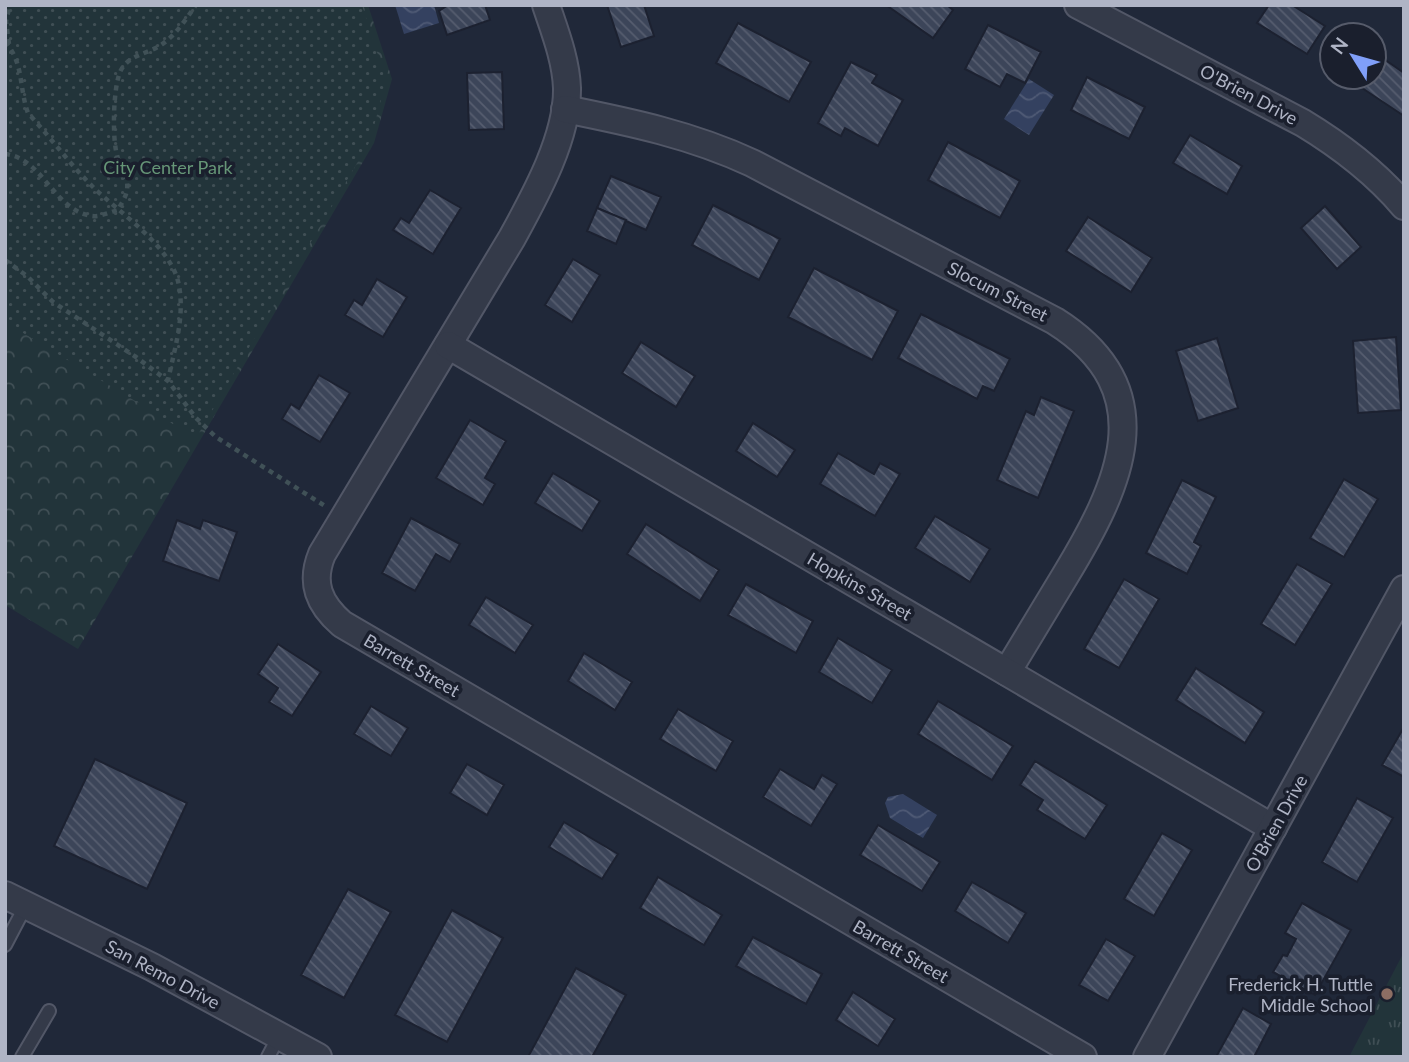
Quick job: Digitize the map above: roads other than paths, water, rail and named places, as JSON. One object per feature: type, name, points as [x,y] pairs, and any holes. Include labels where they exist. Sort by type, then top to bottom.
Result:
[{"type":"street","name":"Barrett Street","points":[[546,5],[565,69],[567,88],[565,109],[551,155],[526,212],[322,554],[315,583],[319,598],[327,612],[342,624],[1083,1057]]},
{"type":"street","name":"O'Brien Drive","points":[[1078,5],[1303,123],[1334,142],[1362,163],[1404,205]]},
{"type":"street","name":"Slocum Street","points":[[565,109],[663,129],[724,150],[1055,321],[1074,333],[1107,369],[1123,416],[1123,443],[1119,467],[1092,532],[1007,672]]},
{"type":"street","name":"Hopkins Street","points":[[448,345],[1273,828]]},
{"type":"street","name":"O'Brien Drive","points":[[1147,1057],[1404,589]]},
{"type":"street","name":"San Remo Drive","points":[[15,900],[152,967],[274,1046],[318,1057]]},
{"type":"lane","points":[[5,945],[15,900]]},
{"type":"lane","points":[[22,1057],[49,1011]]},
{"type":"water","points":[[395,5],[434,5],[439,23],[404,34]]},
{"type":"water","points":[[1029,79],[1054,95],[1029,135],[1004,119]]},
{"type":"water","points":[[903,794],[937,815],[923,838],[890,818],[885,803],[888,797]]},
{"type":"place","name":"Frederick H. Tuttle Middle School","points":[[1387,994]]},
{"type":"park label","name":"City Center Park","points":[[168,167]]}]
